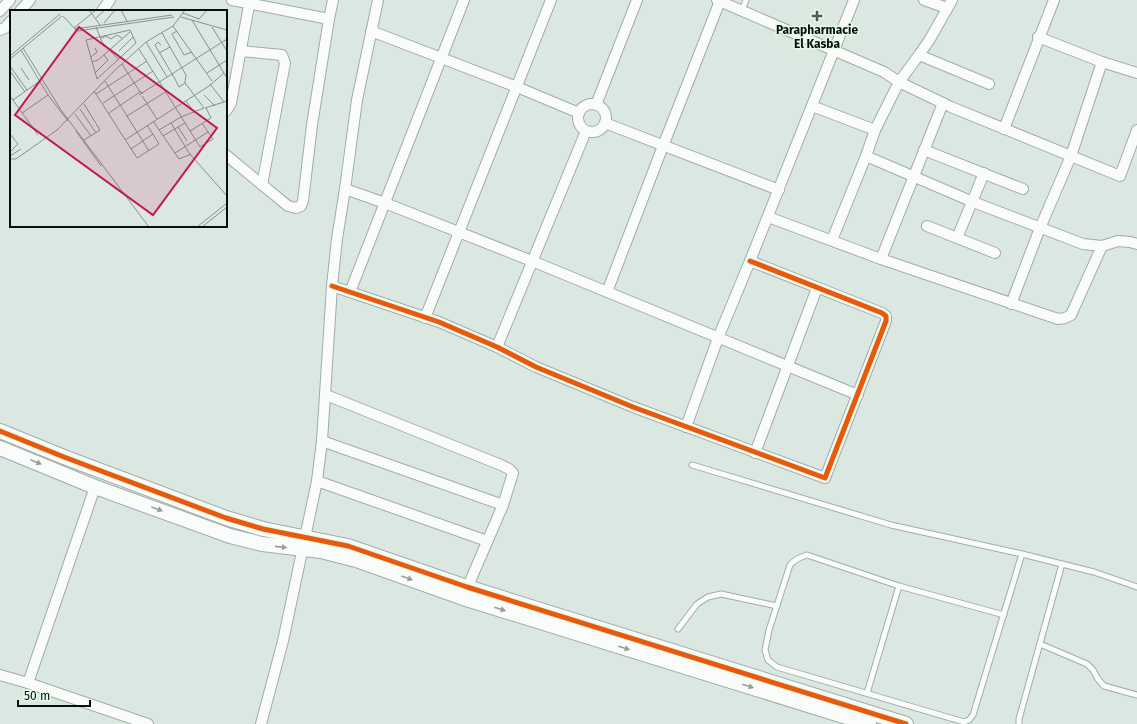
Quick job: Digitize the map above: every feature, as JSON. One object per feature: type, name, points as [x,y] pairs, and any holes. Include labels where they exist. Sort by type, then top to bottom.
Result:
[{"type":"street","points":[[0,11],[10,0]]},
{"type":"street","points":[[21,10],[30,0]]},
{"type":"street","points":[[103,10],[110,0]]},
{"type":"street","points":[[232,0],[250,2],[329,19]]},
{"type":"street","points":[[227,156],[288,206],[296,208],[301,206],[303,201],[312,125],[333,0]]},
{"type":"street","points":[[261,724],[283,641],[317,481],[326,396],[332,286],[337,239],[357,100],[378,0]]},
{"type":"street","points":[[350,292],[464,0]]},
{"type":"street","points":[[425,318],[551,0]]},
{"type":"street","points":[[596,104],[637,0]]},
{"type":"street","points":[[686,428],[718,338],[779,190],[854,0]]},
{"type":"street","points":[[832,240],[875,130],[899,82],[920,55],[950,4],[924,0]]},
{"type":"street","points":[[1004,129],[1038,37],[1054,0]]},
{"type":"street","points":[[607,292],[719,1],[884,72],[899,82],[943,103],[1120,176],[1137,130]]},
{"type":"street","points":[[227,110],[231,103],[250,2]]},
{"type":"street","points":[[0,30],[5,28],[10,22]]},
{"type":"street","points":[[371,31],[442,57],[579,113]]},
{"type":"street","points":[[1038,37],[1102,62],[1137,73]]},
{"type":"street","points":[[240,51],[282,54],[285,63],[262,185]]},
{"type":"street","points":[[920,55],[989,84]]},
{"type":"street","points":[[1011,304],[1040,228],[1071,156],[1102,62]]},
{"type":"street","points":[[881,259],[943,103]]},
{"type":"street","points":[[596,104],[604,110],[606,118],[605,123],[603,127],[595,132],[586,131],[580,125],[578,117],[579,113],[584,107],[596,104]]},
{"type":"street","points":[[812,106],[875,130]]},
{"type":"street","points":[[605,123],[779,190]]},
{"type":"street","points":[[497,347],[586,131]]},
{"type":"street","points":[[924,150],[1024,189]]},
{"type":"street","points":[[866,156],[973,202],[1083,244],[1102,246],[1118,241],[1137,244]]},
{"type":"street","points":[[957,238],[984,173]]},
{"type":"street","points":[[345,189],[532,261],[858,395]]},
{"type":"street","points":[[768,217],[881,259],[1058,320],[1071,315],[1102,246]]},
{"type":"street","points":[[927,226],[995,253]]},
{"type":"street","points":[[332,286],[439,322],[497,347],[536,367],[633,407],[686,428],[825,478],[886,321],[886,316],[882,313],[750,261]]},
{"type":"street","points":[[755,453],[789,366],[817,288]]},
{"type":"street","points":[[326,396],[458,447],[501,465],[513,473],[503,505],[465,592]]},
{"type":"street","points":[[0,431],[64,457],[226,518],[263,529],[329,553],[465,592],[906,724]]},
{"type":"street","points":[[322,441],[503,505]]},
{"type":"street","points":[[0,448],[95,488],[237,538],[262,544],[304,543]]},
{"type":"street","points":[[317,481],[487,541]]},
{"type":"street","points":[[28,683],[95,488]]},
{"type":"street","points":[[465,592],[869,724]]},
{"type":"street","points":[[0,675],[28,683],[148,724]]},
{"type":"lane","points":[[742,10],[746,0]]},
{"type":"lane","points":[[692,464],[891,525],[1022,554],[1094,572],[1137,587]]},
{"type":"lane","points":[[1004,615],[899,586],[807,555],[800,557],[790,565],[769,630],[765,650],[768,660],[777,667],[964,722],[969,720],[973,715],[1004,615],[1022,554]]},
{"type":"lane","points":[[1019,724],[1018,719],[1062,564]]},
{"type":"lane","points":[[867,693],[899,586]]},
{"type":"lane","points":[[678,629],[697,604],[708,597],[721,594],[777,606]]},
{"type":"lane","points":[[1040,644],[1086,664],[1093,670],[1104,686],[1137,695]]},
{"type":"cycle path","points":[[332,286],[439,322],[497,347],[536,367],[633,407],[825,478],[886,321],[886,316],[882,313],[750,261]]},
{"type":"cycle path","points":[[0,431],[64,457],[226,518],[263,529],[348,546],[467,587],[906,724]]},
{"type":"place","name":"Parapharmacie El Kasba","points":[[817,16]]}]
